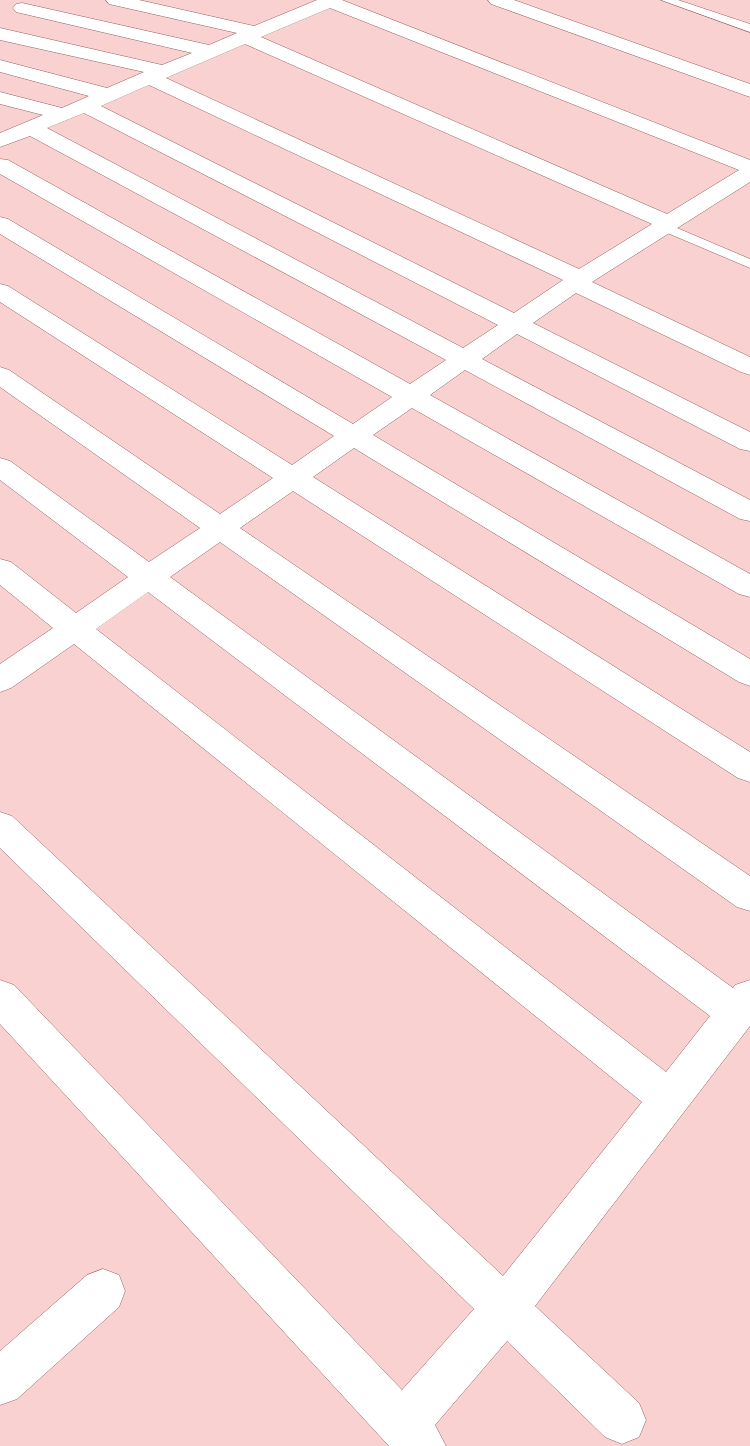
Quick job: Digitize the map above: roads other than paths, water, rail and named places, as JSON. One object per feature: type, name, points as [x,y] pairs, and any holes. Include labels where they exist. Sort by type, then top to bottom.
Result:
[{"type":"street","points":[[115,0],[250,34],[666,225]]},
{"type":"street","points":[[497,0],[750,91]]},
{"type":"street","points":[[0,141],[323,1],[749,172]]},
{"type":"street","points":[[0,22],[28,4],[210,51]]},
{"type":"street","points":[[0,34],[156,74],[750,367]]},
{"type":"street","points":[[0,66],[109,95]]},
{"type":"street","points":[[0,98],[63,114]]},
{"type":"street","points":[[84,105],[750,443]]},
{"type":"street","points":[[31,128],[750,512]]},
{"type":"street","points":[[0,165],[750,587]]},
{"type":"street","points":[[0,680],[464,358],[578,281],[749,172]]},
{"type":"street","points":[[0,224],[750,674]]},
{"type":"street","points":[[0,291],[750,769]]},
{"type":"street","points":[[0,375],[750,896]]},
{"type":"street","points":[[0,466],[743,1004],[505,1309],[412,1436],[0,997]]},
{"type":"street","points":[[0,569],[669,1099]]},
{"type":"street","points":[[0,826],[622,1420]]},
{"type":"street","points":[[0,1382],[103,1291]]},
{"type":"lane","points":[[667,0],[750,28]]},
{"type":"lane","points":[[666,225],[750,264]]}]
